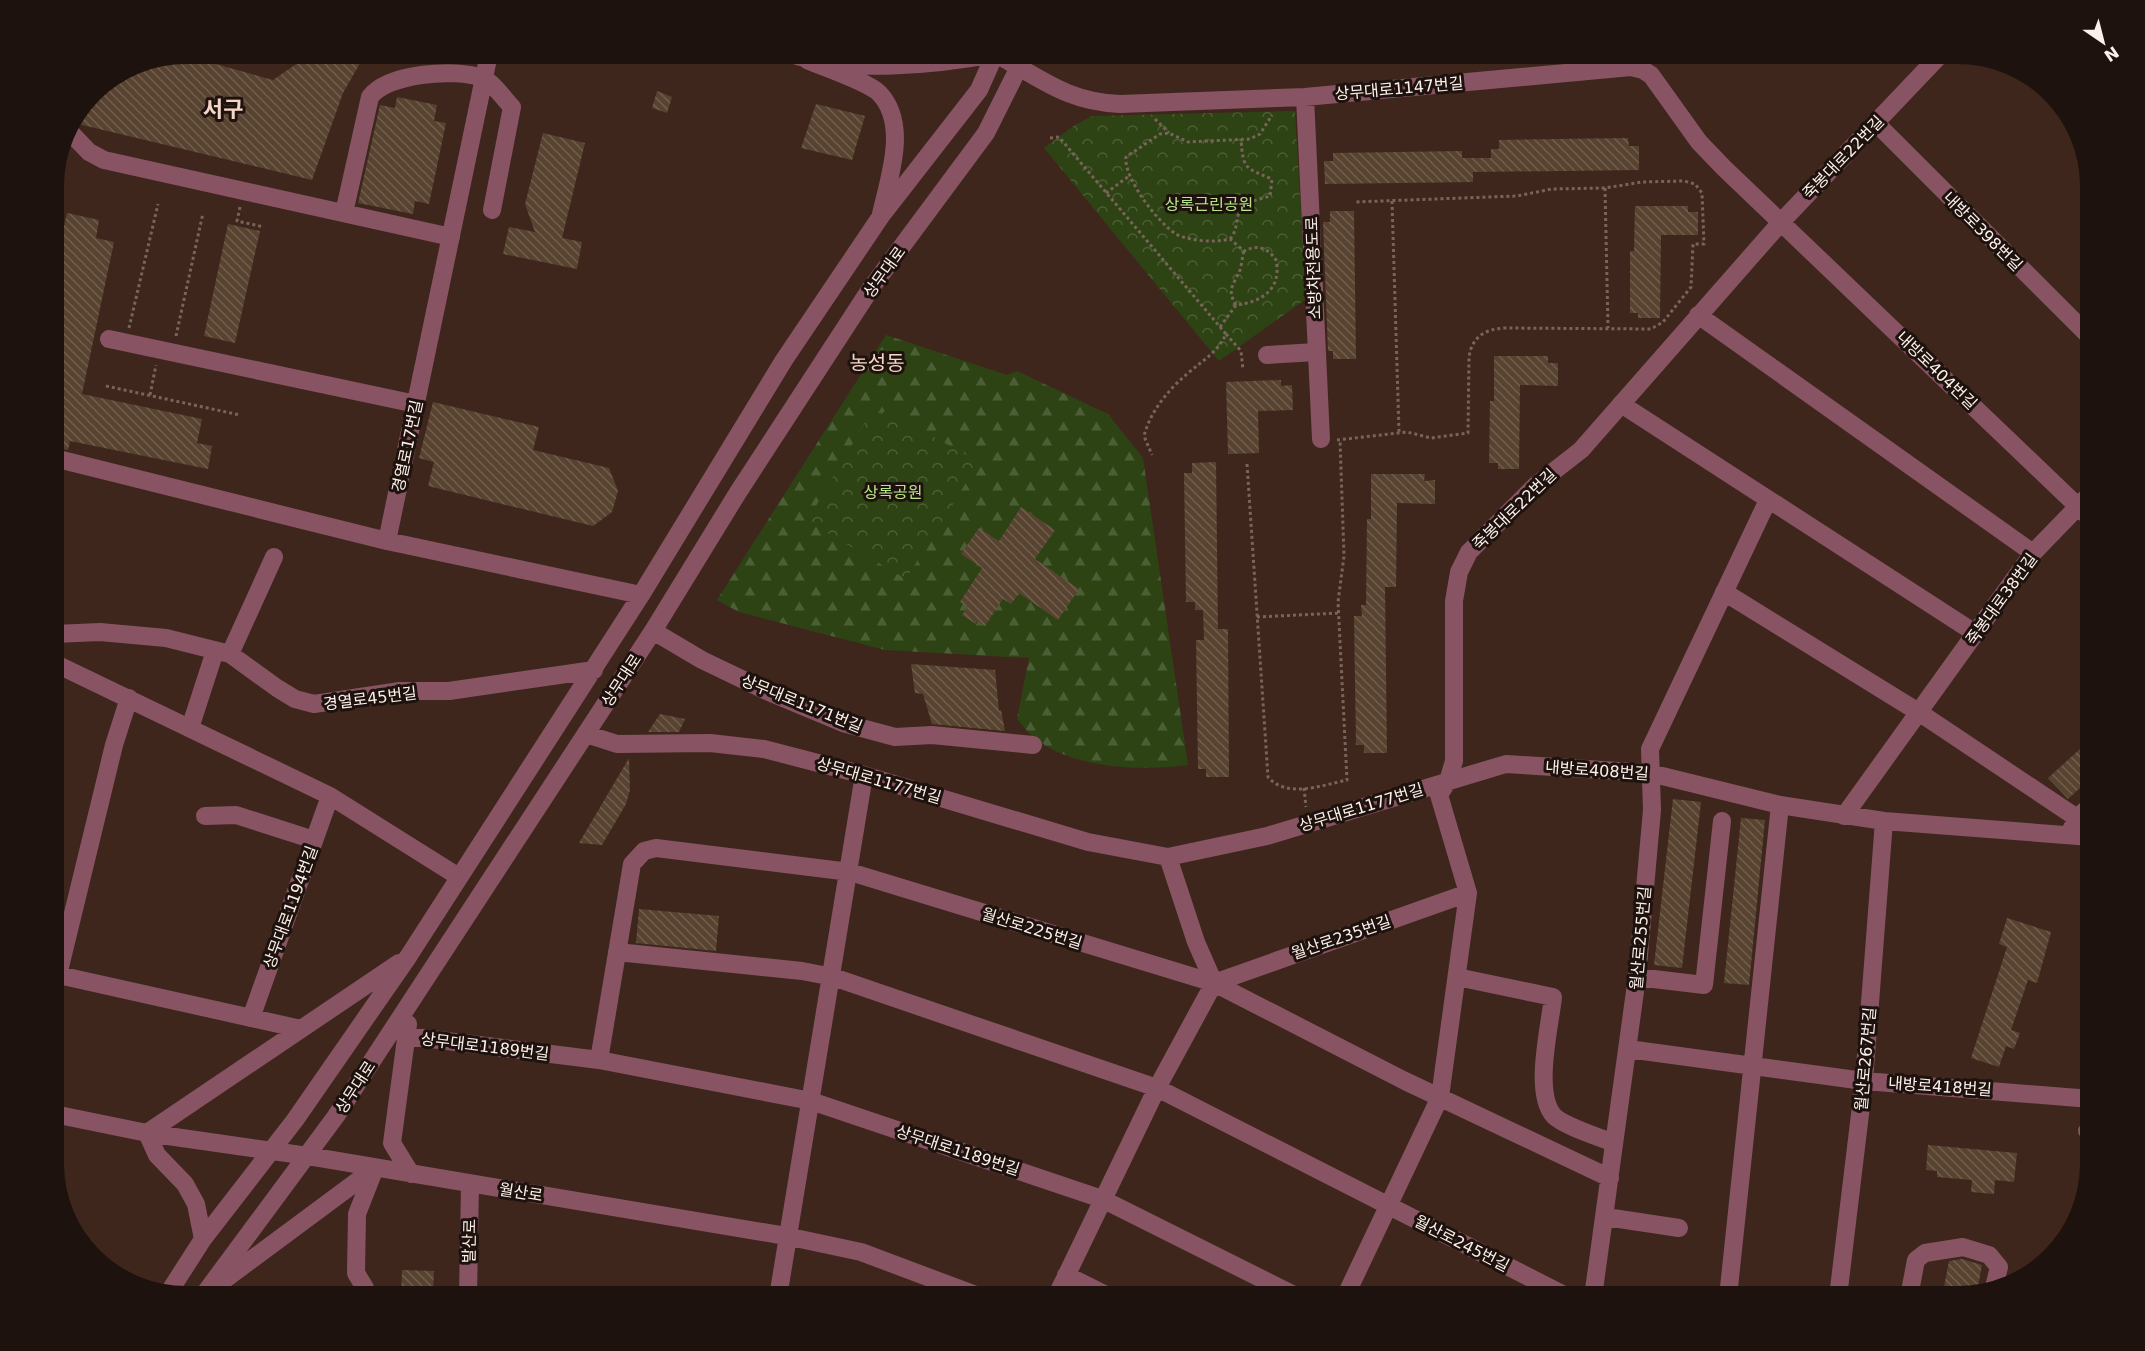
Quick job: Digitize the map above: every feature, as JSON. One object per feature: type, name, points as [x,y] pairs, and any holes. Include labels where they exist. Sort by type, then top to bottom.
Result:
[{"type":"street","name":"경열로17번길","points":[[387,542],[487,64]]},
{"type":"street","points":[[815,64],[879,93],[894,121],[894,155],[881,216]]},
{"type":"street","points":[[870,64],[938,64]]},
{"type":"street","name":"상무대로","points":[[173,1285],[203,1239],[269,1150],[295,1120],[408,957],[594,670],[784,360],[881,216],[980,90],[991,64]]},
{"type":"street","name":"상무대로","points":[[211,1286],[308,1156],[653,631],[737,494],[871,288],[986,133],[1019,64]]},
{"type":"street","name":"상무대로1147번길","points":[[1026,64],[1066,94],[1096,103],[1305,97],[1619,68],[1643,70],[1660,87],[1699,142],[1782,221]]},
{"type":"street","name":"죽봉대로22번길","points":[[1448,781],[1454,761],[1452,662],[1454,601],[1459,572],[1469,552],[1536,484],[1581,450],[1782,221],[1932,64]]},
{"type":"street","points":[[344,213],[369,102],[374,92],[386,85],[440,72],[484,78],[512,107],[492,210]]},
{"type":"street","name":"소방차전용도로","points":[[1305,97],[1321,439]]},
{"type":"street","name":"내방로398번길","points":[[1876,123],[2080,327]]},
{"type":"street","points":[[75,137],[89,152],[104,160],[451,237]]},
{"type":"street","name":"내방로404번길","points":[[1782,221],[2080,494]]},
{"type":"street","points":[[1698,315],[2033,553]]},
{"type":"street","points":[[118,340],[416,404]]},
{"type":"street","points":[[1266,355],[1316,352]]},
{"type":"street","points":[[1621,404],[1975,633]]},
{"type":"street","points":[[65,461],[387,542],[641,595]]},
{"type":"street","name":"월산로255번길","points":[[1595,1286],[1637,977],[1652,810],[1650,749],[1768,500]]},
{"type":"street","name":"죽봉대로38번길","points":[[1844,816],[2033,553],[2080,504]]},
{"type":"street","points":[[190,728],[223,652],[274,557]]},
{"type":"street","points":[[1724,592],[1920,713],[2073,826],[2080,818]]},
{"type":"street","name":"상무대로1171번길","points":[[653,631],[702,660],[751,684],[843,723],[895,737],[932,735],[1033,745]]},
{"type":"street","name":"경열로45번길","points":[[65,634],[100,632],[155,637],[223,652],[296,699],[314,704],[400,692],[448,691],[594,670]]},
{"type":"street","points":[[65,668],[330,796],[459,877]]},
{"type":"street","points":[[65,939],[129,698]]},
{"type":"street","name":"상무대로1177번길","points":[[586,734],[616,744],[738,745],[800,757],[1088,842],[1168,857],[1267,836],[1448,781]]},
{"type":"street","name":"내방로408번길","points":[[1448,781],[1506,764],[1650,773],[1780,805],[1844,816],[1884,821],[2073,826],[2080,830]]},
{"type":"street","points":[[779,1286],[786,1236],[812,1101],[850,872],[864,775]]},
{"type":"street","points":[[1350,1286],[1440,1097],[1468,893],[1439,795],[1448,781]]},
{"type":"street","name":"상무대로1194번길","points":[[251,1018],[330,796]]},
{"type":"street","points":[[1729,1286],[1780,805]]},
{"type":"street","points":[[205,816],[236,815],[314,840]]},
{"type":"street","points":[[1637,977],[1704,986],[1722,821]]},
{"type":"street","name":"월산로267번길","points":[[1839,1286],[1864,1081],[1884,821]]},
{"type":"street","name":"월산로225번길","points":[[617,952],[632,864],[644,851],[656,848],[850,872],[1214,983]]},
{"type":"street","points":[[1168,857],[1196,942],[1214,983],[1440,1097],[1610,1178]]},
{"type":"street","name":"월산로235번길","points":[[1214,983],[1468,893]]},
{"type":"street","points":[[599,1060],[617,952],[802,971],[832,977],[1157,1088],[1388,1206]]},
{"type":"street","points":[[203,1239],[196,1203],[185,1184],[157,1155],[147,1133],[408,957]]},
{"type":"street","points":[[65,976],[301,1029]]},
{"type":"street","points":[[1457,977],[1553,997],[1543,1081],[1548,1104],[1556,1117],[1614,1143]]},
{"type":"street","points":[[1061,1286],[1157,1088],[1214,983]]},
{"type":"street","points":[[411,1000],[392,1143],[411,1174]]},
{"type":"street","name":"상무대로1189번길","points":[[406,1036],[599,1060],[812,1101],[1102,1199],[1276,1286]]},
{"type":"street","name":"내방로418번길","points":[[1628,1049],[1864,1081],[2080,1098]]},
{"type":"street","name":"월산로","points":[[65,1116],[147,1133],[308,1156],[786,1236],[861,1252],[952,1286]]},
{"type":"street","points":[[218,1286],[375,1168]]},
{"type":"street","points":[[364,1286],[356,1273],[357,1214],[375,1168]]},
{"type":"street","name":"발산로","points":[[468,1286],[470,1184]]},
{"type":"street","name":"월산로245번길","points":[[1388,1206],[1546,1286]]},
{"type":"street","points":[[1606,1217],[1678,1228]]},
{"type":"street","points":[[1911,1286],[1916,1260],[1925,1253],[1963,1246],[1989,1255],[1998,1267],[1995,1280]]},
{"type":"street","points":[[1066,1275],[1088,1286]]},
{"type":"path","points":[[1241,139],[1242,162],[1246,168],[1272,179],[1270,196],[1243,206],[1238,213],[1235,233],[1230,239],[1209,243],[1178,235],[1155,213],[1129,175],[1126,157],[1160,134],[1169,133],[1188,142],[1241,139],[1260,134],[1266,128],[1276,98]]},
{"type":"path","points":[[1050,138],[1059,137],[1227,334],[1241,351],[1243,370]]},
{"type":"path","points":[[1106,193],[1129,175]]},
{"type":"path","points":[[1321,439],[1340,440],[1399,432],[1431,438],[1468,434],[1470,348],[1484,332],[1505,328],[1651,328],[1663,322],[1691,287],[1693,244],[1704,244],[1702,193],[1695,184],[1684,181],[1642,182],[1605,188],[1552,189],[1516,196],[1354,202]]},
{"type":"path","points":[[1605,188],[1608,328]]},
{"type":"path","points":[[244,191],[237,221],[264,227]]},
{"type":"path","points":[[1392,201],[1399,432]]},
{"type":"path","points":[[118,340],[158,204]]},
{"type":"path","points":[[150,395],[166,351],[203,213]]},
{"type":"path","points":[[1230,239],[1244,251]]},
{"type":"path","points":[[1220,327],[1236,305],[1258,301],[1268,293],[1277,279],[1276,260],[1271,253],[1256,246],[1244,251]]},
{"type":"path","points":[[1236,305],[1230,293],[1230,285],[1240,270],[1244,251]]},
{"type":"path","points":[[1152,455],[1144,436],[1147,423],[1155,410],[1185,376],[1216,352],[1227,334]]},
{"type":"path","points":[[106,386],[240,415]]},
{"type":"path","points":[[1247,465],[1268,777],[1279,786],[1305,788],[1347,780],[1339,613],[1344,546],[1340,440]]},
{"type":"path","points":[[1257,617],[1339,613]]},
{"type":"green space","name":"상록근린공원","points":[[1295,111],[1306,299],[1219,361],[1044,148],[1075,125],[1092,116]]},
{"type":"green space","points":[[886,335],[1007,375],[1017,371],[1108,414],[1143,458],[1188,765],[1152,768],[1092,763],[1055,751],[1037,740],[1017,719],[1029,658],[885,650],[739,612],[717,600]]},
{"type":"green space","name":"상록공원","points":[[887,411],[979,462],[906,579],[807,521],[869,416]]},
{"type":"building","points":[[215,64],[273,80],[296,64],[360,64],[343,93],[312,180],[82,125],[100,100],[119,85],[147,71],[163,67]]},
{"type":"building","points":[[657,91],[672,97],[667,113],[652,108]]},
{"type":"building","points":[[397,97],[437,105],[434,121],[446,123],[429,204],[415,201],[413,214],[358,203],[380,105],[395,108]]},
{"type":"building","points":[[816,104],[865,116],[852,160],[801,148]]},
{"type":"building","points":[[543,133],[585,143],[562,238],[582,242],[577,269],[503,254],[509,227],[535,232],[525,204]]},
{"type":"building","points":[[1628,138],[1629,146],[1639,146],[1639,170],[1473,172],[1473,182],[1325,184],[1324,161],[1333,161],[1333,153],[1462,151],[1462,158],[1491,158],[1491,149],[1499,149],[1499,140]]},
{"type":"building","points":[[1635,206],[1688,206],[1688,212],[1698,212],[1698,235],[1661,235],[1660,318],[1638,318],[1638,313],[1630,313],[1630,251],[1634,251]]},
{"type":"building","points":[[1330,211],[1354,211],[1356,359],[1333,359],[1333,351],[1328,351],[1323,222],[1330,222]]},
{"type":"building","points":[[67,213],[99,220],[96,238],[114,242],[82,394],[202,419],[197,443],[212,446],[208,469],[70,441],[68,450],[65,449],[65,222]]},
{"type":"building","points":[[228,224],[260,231],[235,343],[204,336]]},
{"type":"building","points":[[1494,356],[1548,356],[1548,363],[1558,363],[1558,386],[1520,385],[1519,469],[1498,469],[1498,463],[1489,463],[1490,401],[1494,401]]},
{"type":"building","points":[[1281,380],[1281,386],[1292,385],[1293,410],[1258,411],[1259,453],[1228,454],[1226,382]]},
{"type":"building","points":[[433,402],[539,427],[533,450],[609,468],[618,491],[612,512],[593,526],[428,486],[434,462],[419,458]]},
{"type":"building","points":[[1216,462],[1218,629],[1228,629],[1229,777],[1206,777],[1206,769],[1198,769],[1196,640],[1204,640],[1203,610],[1195,610],[1195,602],[1186,602],[1184,473],[1192,473],[1192,463]]},
{"type":"building","points":[[1371,474],[1425,474],[1424,481],[1435,480],[1435,504],[1397,503],[1396,587],[1385,587],[1387,753],[1364,753],[1364,745],[1356,745],[1354,616],[1362,616],[1361,605],[1366,605],[1367,519],[1371,519]]},
{"type":"building","points":[[1021,507],[1055,530],[1035,559],[1079,589],[1058,620],[1019,593],[1011,604],[1003,599],[985,626],[977,621],[976,624],[962,615],[968,607],[960,602],[982,568],[961,554],[979,528],[999,541]]},
{"type":"building","points":[[911,664],[995,670],[999,711],[1001,710],[1005,731],[932,724],[923,694],[915,693]]},
{"type":"building","points":[[660,714],[685,719],[679,732],[648,732]]},
{"type":"building","points":[[2080,749],[2080,788],[2068,799],[2048,778]]},
{"type":"building","points":[[629,758],[630,790],[626,804],[602,845],[579,843]]},
{"type":"building","points":[[1673,799],[1701,802],[1682,968],[1654,965]]},
{"type":"building","points":[[1741,818],[1765,820],[1749,985],[1724,983]]},
{"type":"building","points":[[639,909],[719,916],[716,951],[636,943]]},
{"type":"building","points":[[2007,918],[2051,932],[2037,983],[2028,980],[2011,1030],[2020,1033],[2014,1049],[2006,1046],[1999,1067],[1971,1058],[2007,947],[1999,944]]},
{"type":"building","points":[[1928,1145],[2017,1153],[2014,1182],[1995,1180],[1994,1194],[1971,1192],[1972,1180],[1937,1177],[1937,1171],[1926,1170]]},
{"type":"building","points":[[1962,1259],[1982,1265],[1978,1284],[1944,1286],[1949,1261]]},
{"type":"building","points":[[402,1270],[434,1271],[433,1286],[401,1286]]},
{"type":"district","name":"서구","points":[[223,109]]},
{"type":"district","name":"농성동","points":[[877,363]]}]
